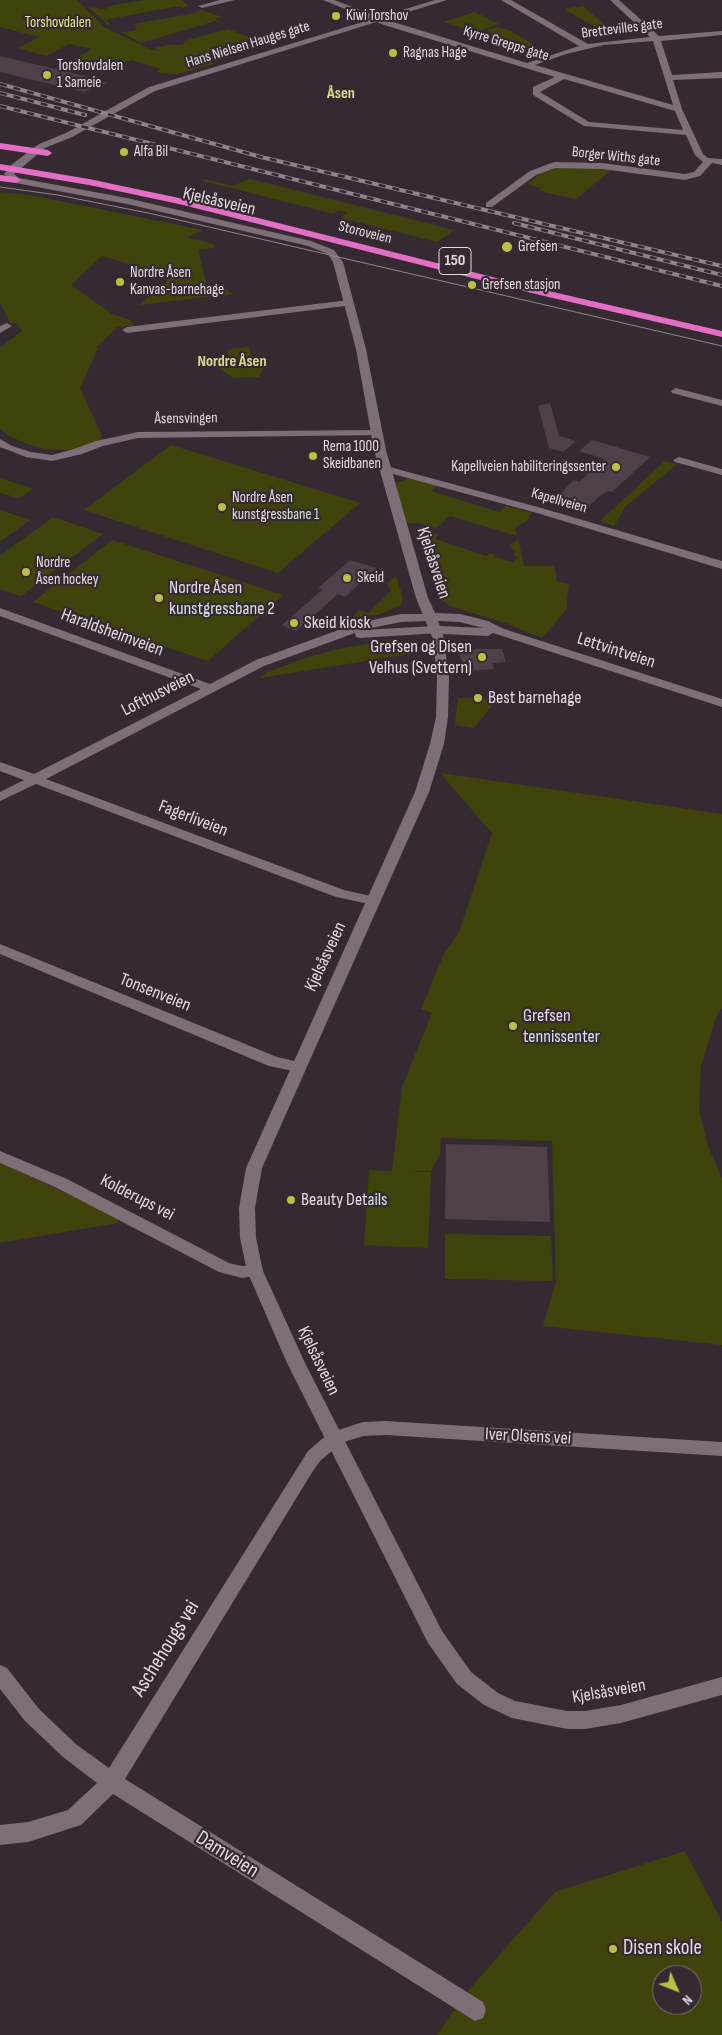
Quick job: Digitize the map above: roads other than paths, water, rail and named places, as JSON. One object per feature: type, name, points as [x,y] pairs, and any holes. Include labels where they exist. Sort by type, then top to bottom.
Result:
[{"type":"highway","points":[[0,146],[48,153]]},
{"type":"highway","name":"Storoveien","points":[[0,159],[190,194],[550,284],[722,324]]},
{"type":"highway","name":"150","points":[[0,168],[28,170]]},
{"type":"highway","name":"150","points":[[0,178],[28,170]]},
{"type":"highway","name":"Storoveien","points":[[28,170],[179,201],[483,278],[722,335]]},
{"type":"street","points":[[201,4],[231,0]]},
{"type":"street","name":"Kyrre Grepps gate","points":[[327,0],[378,20],[678,109]]},
{"type":"street","name":"Hans Nielsen Hauges gate","points":[[8,175],[36,150],[160,86],[443,0]]},
{"type":"street","points":[[505,0],[585,46]]},
{"type":"street","points":[[614,0],[656,38],[670,78],[678,109],[699,154],[709,161],[722,162]]},
{"type":"street","name":"Brettevilles gate","points":[[528,65],[585,46],[722,33]]},
{"type":"street","points":[[670,78],[722,75]]},
{"type":"street","name":"Borger Withs gate","points":[[564,76],[536,89],[536,93],[587,124],[689,134]]},
{"type":"street","name":"Hans Nielsen Hauges gate","points":[[28,170],[68,135]]},
{"type":"street","name":"Borger Withs gate","points":[[489,205],[533,173],[554,165],[602,166],[672,177],[685,177],[698,174],[709,161]]},
{"type":"street","points":[[28,170],[24,176],[31,182]]},
{"type":"street","points":[[8,175],[31,182]]},
{"type":"street","name":"Kjelsåsveien","points":[[31,182],[204,218],[323,248],[331,252],[338,262],[349,303],[369,384],[386,469],[414,574],[433,623],[442,655],[442,717],[437,744],[422,792],[262,1146],[250,1182],[247,1208],[248,1230],[255,1271],[287,1345],[444,1653],[464,1678],[492,1699],[527,1713],[567,1720],[585,1720],[637,1710],[722,1686]]},
{"type":"street","points":[[127,330],[349,303]]},
{"type":"street","points":[[676,391],[722,404]]},
{"type":"street","name":"Åsensvingen","points":[[0,442],[8,448],[30,455],[52,458],[71,454],[100,443],[138,435],[378,433]]},
{"type":"street","points":[[679,460],[722,472]]},
{"type":"street","name":"Kapellveien","points":[[386,469],[541,511],[722,565]]},
{"type":"street","name":"Haraldsheimveien","points":[[0,612],[211,688]]},
{"type":"street","name":"Lettvintveien","points":[[433,623],[500,632],[722,703]]},
{"type":"street","name":"Lofthusveien","points":[[0,797],[32,778],[260,663],[339,635],[433,623]]},
{"type":"street","name":"Fagerliveien","points":[[0,766],[341,894],[374,901]]},
{"type":"street","name":"Tonsenveien","points":[[0,949],[274,1062],[298,1067]]},
{"type":"street","name":"Kolderups vei","points":[[0,1157],[61,1183],[226,1268],[242,1272],[255,1271]]},
{"type":"street","name":"Iver Olsens vei","points":[[335,1438],[363,1430],[386,1428],[722,1449]]},
{"type":"street","name":"Aschehougs vei","points":[[0,1835],[28,1832],[74,1818],[112,1782],[310,1463],[324,1446],[335,1438]]},
{"type":"street","name":"Damveien","points":[[0,1674],[32,1715],[70,1751],[112,1782],[474,2010]]},
{"type":"tram line","points":[[0,187],[58,195],[153,214],[722,346]]},
{"type":"railway","points":[[0,84],[261,157],[722,266]]},
{"type":"railway","points":[[0,93],[85,115]]},
{"type":"railway","points":[[0,106],[722,286]]},
{"type":"railway","points":[[514,223],[722,275]]},
{"type":"place","name":"Kiwi Torshov","points":[[336,16]]},
{"type":"place","name":"Ragnas Hage","points":[[393,53]]},
{"type":"place","name":"Torshovdalen 1 Sameie","points":[[47,75]]},
{"type":"place","name":"Alfa Bil","points":[[124,152]]},
{"type":"place","name":"Grefsen","points":[[507,247]]},
{"type":"place","name":"Nordre Åsen Kanvas-barnehage","points":[[120,282]]},
{"type":"place","name":"Grefsen stasjon","points":[[472,285]]},
{"type":"place","name":"Rema 1000 Skeidbanen","points":[[313,456]]},
{"type":"place","name":"Kapellveien habiliteringssenter","points":[[616,467]]},
{"type":"place","name":"Nordre Åsen kunstgressbane 1","points":[[222,507]]},
{"type":"place","name":"Nordre Åsen hockey","points":[[26,572]]},
{"type":"place","name":"Skeid","points":[[347,578]]},
{"type":"place","name":"Nordre Åsen kunstgressbane 2","points":[[159,598]]},
{"type":"place","name":"Skeid kiosk","points":[[294,623]]},
{"type":"place","name":"Grefsen og Disen Velhus (Svettern)","points":[[482,657]]},
{"type":"place","name":"Best barnehage","points":[[478,698]]},
{"type":"place","name":"Grefsen tennissenter","points":[[513,1026]]},
{"type":"place","name":"Beauty Details","points":[[291,1200]]},
{"type":"place","name":"Disen skole","points":[[613,1949]]},
{"type":"district","name":"Åsen","points":[[341,94]]},
{"type":"district","name":"Nordre Åsen","points":[[232,362]]},
{"type":"park label","name":"Torshovdalen","points":[[58,23]]}]
